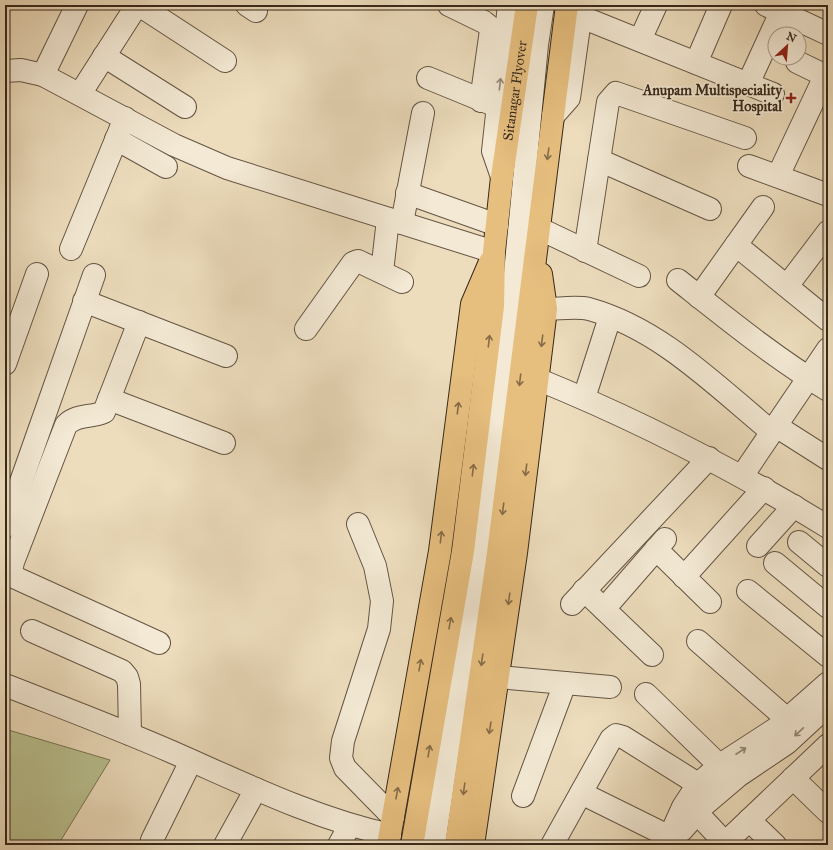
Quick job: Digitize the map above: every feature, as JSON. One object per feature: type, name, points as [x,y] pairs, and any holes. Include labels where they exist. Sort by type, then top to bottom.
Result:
[{"type":"main road","name":"Sitanagar Flyover","points":[[494,252],[502,177],[496,107],[527,5]]},
{"type":"main road","points":[[456,845],[498,552],[558,78],[576,8]]},
{"type":"main road","points":[[473,845],[516,553],[546,308],[537,238]]},
{"type":"main road","points":[[412,845],[463,550],[493,306],[494,252]]},
{"type":"main road","points":[[390,833],[440,552],[472,304],[494,252]]},
{"type":"street","points":[[43,75],[77,5]]},
{"type":"street","points":[[80,94],[138,5],[225,61]]},
{"type":"street","points":[[449,5],[484,22],[491,30],[496,107]]},
{"type":"street","points":[[496,107],[509,5]]},
{"type":"street","points":[[434,845],[508,346],[537,45],[543,5]]},
{"type":"street","points":[[640,40],[656,5]]},
{"type":"street","points":[[696,63],[721,5]]},
{"type":"street","points":[[553,116],[569,98],[576,8],[640,40],[773,94]]},
{"type":"street","points":[[748,84],[773,8],[828,34]]},
{"type":"street","points":[[104,56],[185,107]]},
{"type":"street","points":[[778,176],[826,77],[805,66]]},
{"type":"street","points":[[5,71],[21,70],[43,75],[174,145],[226,168],[494,252]]},
{"type":"street","points":[[428,78],[496,107]]},
{"type":"street","points":[[585,251],[608,102],[616,93],[745,138]]},
{"type":"street","points":[[382,272],[395,221],[408,193],[423,113]]},
{"type":"street","points":[[71,248],[125,118]]},
{"type":"street","points":[[116,139],[166,167]]},
{"type":"street","points":[[599,160],[710,209]]},
{"type":"street","points":[[749,166],[828,195]]},
{"type":"street","points":[[408,193],[497,226]]},
{"type":"street","points":[[699,297],[763,207]]},
{"type":"street","points":[[787,286],[828,232]]},
{"type":"street","points":[[537,238],[585,251],[639,276]]},
{"type":"street","points":[[736,244],[828,320]]},
{"type":"street","points":[[306,329],[353,263],[358,261],[402,282]]},
{"type":"street","points":[[5,364],[37,274]]},
{"type":"street","points":[[5,527],[94,275]]},
{"type":"street","points":[[678,280],[808,378],[828,390]]},
{"type":"street","points":[[84,301],[226,356]]},
{"type":"street","points":[[546,308],[587,309],[610,317],[664,343],[774,429],[828,459]]},
{"type":"street","points":[[584,398],[610,317]]},
{"type":"street","points":[[139,322],[104,412],[96,415],[72,419],[66,425],[13,562],[11,571],[16,578],[159,643]]},
{"type":"street","points":[[742,476],[828,349]]},
{"type":"street","points":[[537,378],[584,398],[709,458],[764,488],[828,527]]},
{"type":"street","points":[[109,398],[224,443]]},
{"type":"street","points":[[652,655],[604,609],[578,597],[709,458]]},
{"type":"street","points":[[684,577],[764,488]]},
{"type":"street","points":[[758,546],[794,506]]},
{"type":"street","points":[[358,524],[375,566],[382,600],[379,629],[343,741],[341,758],[345,768],[390,833]]},
{"type":"street","points":[[799,542],[828,566]]},
{"type":"street","points":[[604,609],[660,544],[684,577],[710,602]]},
{"type":"street","points":[[775,563],[828,607]]},
{"type":"street","points":[[748,591],[828,656]]},
{"type":"street","points":[[32,631],[122,671],[127,677],[129,684],[130,734]]},
{"type":"street","points":[[698,641],[787,719]]},
{"type":"street","points":[[498,677],[610,687]]},
{"type":"street","points":[[668,842],[683,807],[698,784],[720,766],[787,719],[828,682]]},
{"type":"street","points":[[523,796],[565,683]]},
{"type":"street","points":[[5,685],[130,734],[301,809],[350,826],[390,833]]},
{"type":"street","points":[[646,694],[720,766]]},
{"type":"street","points":[[668,842],[697,813],[738,776],[787,743],[828,705]]},
{"type":"street","points":[[552,845],[611,738],[616,735],[623,737],[698,784]]},
{"type":"street","points":[[697,813],[718,841],[749,820],[828,745]]},
{"type":"street","points":[[151,845],[152,840],[191,760]]},
{"type":"street","points":[[793,778],[828,812]]},
{"type":"street","points":[[225,845],[256,789]]},
{"type":"street","points":[[581,793],[668,842]]},
{"type":"street","points":[[749,820],[775,845]]},
{"type":"street","points":[[339,845],[350,826]]},
{"type":"green space","points":[[5,729],[110,760],[58,845],[5,845]]},
{"type":"place","name":"Anupam Multispeciality Hospital","points":[[791,98]]}]
